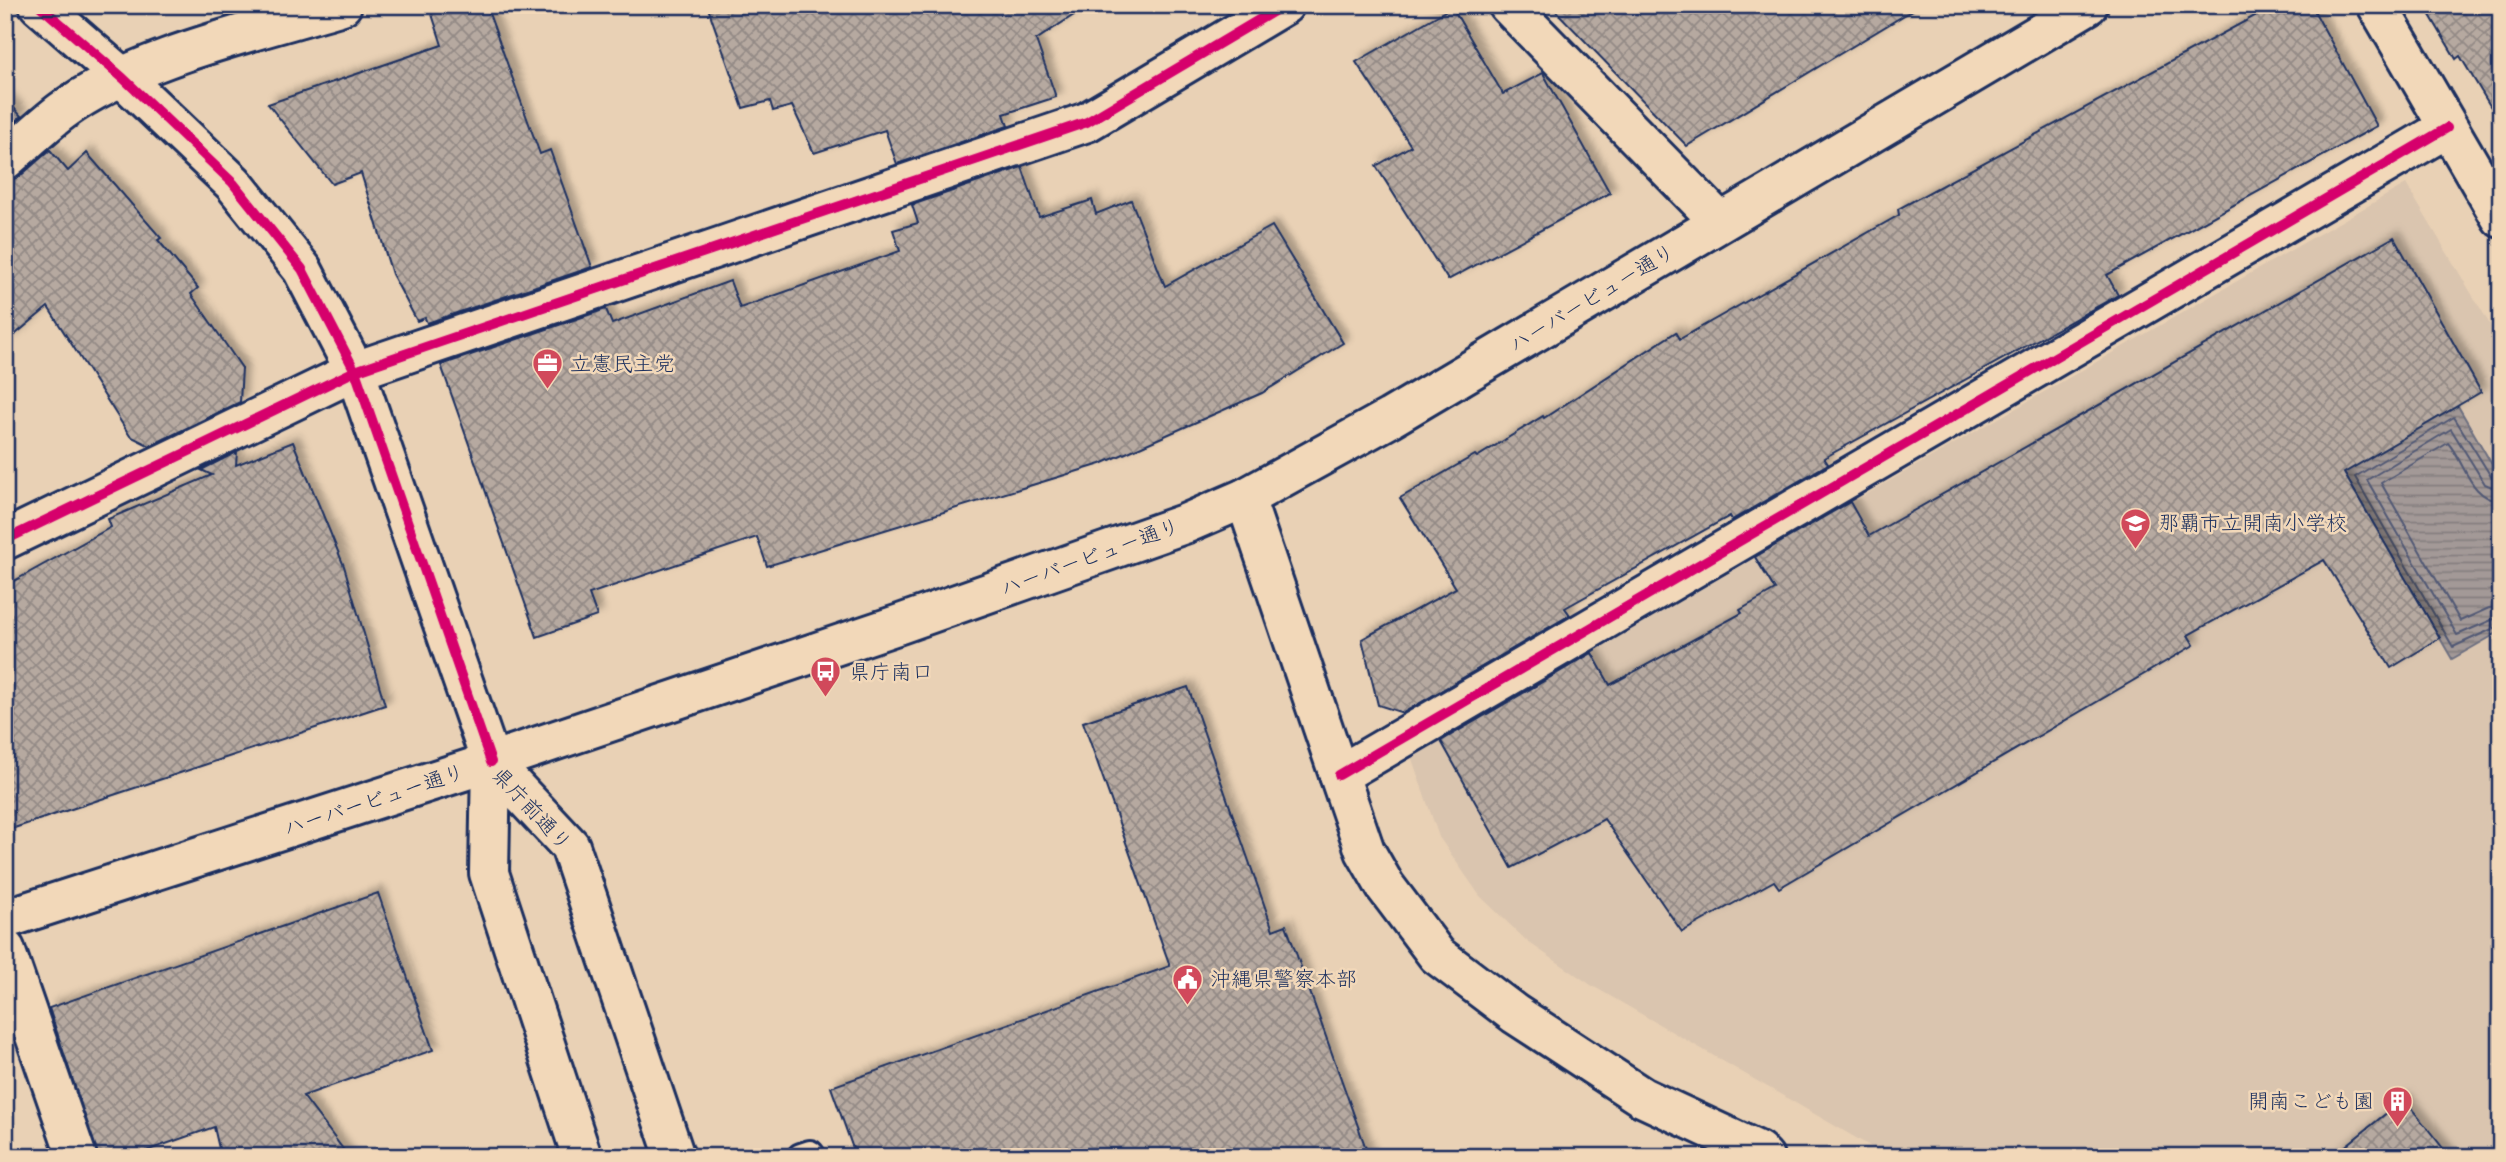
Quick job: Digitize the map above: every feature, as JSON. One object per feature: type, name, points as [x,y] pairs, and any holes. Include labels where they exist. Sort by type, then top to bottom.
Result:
[{"type":"street","points":[[39,5],[122,78],[233,183],[270,225],[302,269],[355,372],[491,762]]},
{"type":"street","points":[[5,160],[64,110],[122,78],[185,52],[342,5]]},
{"type":"street","points":[[5,540],[355,372],[1087,122],[1284,5]]},
{"type":"street","points":[[1508,5],[1720,222]]},
{"type":"street","name":"ハーバービュー通り","points":[[5,919],[491,762],[912,620],[1187,523],[1245,498],[1357,437],[2088,5]]},
{"type":"street","points":[[2377,5],[2501,218]]},
{"type":"street","points":[[1339,775],[2447,128]]},
{"type":"street","points":[[1245,498],[1365,851],[1378,874],[1437,955],[1515,1014],[1642,1097],[1764,1157]]},
{"type":"street","name":"県庁前通り","points":[[491,762],[489,873],[582,1157]]},
{"type":"street","name":"県庁前通り","points":[[491,762],[570,846],[675,1157]]},
{"type":"street","points":[[5,949],[77,1157]]},
{"type":"lane","points":[[801,1157],[810,1154],[811,1157]]},
{"type":"shaded area","name":"那覇市立開南小学校","points":[[2406,184],[2501,343],[2501,1157],[1889,1157],[1591,985],[1528,942],[1480,896],[1439,837],[1411,756]]},
{"type":"water","points":[[2458,406],[2501,480],[2501,631],[2452,659],[2344,473]]},
{"type":"building","points":[[429,5],[486,5],[540,154],[550,150],[592,267],[427,323],[425,318],[417,321],[392,274],[361,173],[332,184],[268,104],[442,45]]},
{"type":"building","points":[[707,5],[1089,5],[1036,40],[1056,97],[1004,114],[1008,126],[897,164],[885,130],[814,153],[792,106],[773,111],[770,101],[743,108]]},
{"type":"building","points":[[1550,5],[1921,5],[1687,146]]},
{"type":"building","points":[[2275,5],[2311,5],[2377,126],[2107,275],[2118,295],[1824,458],[1828,464],[1732,520],[1730,516],[1565,608],[1570,615],[1403,713],[1378,705],[1362,639],[1456,588],[1400,498],[1475,455],[1477,457],[1543,416],[1544,418],[1676,332],[1680,339],[1899,215],[1898,209]]},
{"type":"building","points":[[2424,5],[2501,5],[2501,124],[2460,56],[2456,59]]},
{"type":"building","points":[[1452,7],[1503,94],[1543,73],[1610,193],[1448,280],[1376,166],[1411,146],[1356,62]]},
{"type":"building","points":[[5,98],[21,116],[5,131]]},
{"type":"building","points":[[50,150],[68,171],[87,153],[161,238],[158,240],[198,288],[191,294],[242,368],[240,402],[150,446],[130,436],[48,307],[5,343],[5,181],[19,177]]},
{"type":"building","points":[[1022,167],[1039,217],[1092,200],[1096,214],[1131,200],[1165,286],[1272,226],[1343,343],[1262,393],[1101,464],[767,566],[757,537],[589,594],[597,616],[537,637],[441,365],[606,309],[612,324],[730,281],[740,308],[900,251],[893,230],[918,223],[912,205]]},
{"type":"building","points":[[2394,237],[2481,392],[2344,473],[2440,638],[2391,668],[2324,560],[2188,635],[2194,645],[1779,888],[1774,881],[1682,932],[1604,819],[1512,868],[1441,741],[1592,653],[1610,685],[1742,613],[1740,610],[1775,590],[1755,557],[1850,502],[1869,536]]},
{"type":"building","points":[[293,442],[344,566],[385,705],[5,831],[5,586],[111,527],[108,519],[212,475],[201,470],[237,452],[236,465]]},
{"type":"building","name":"沖縄県警察本部","points":[[1188,687],[1273,930],[1286,925],[1369,1157],[856,1157],[831,1087],[1170,966],[1083,722]]},
{"type":"building","points":[[378,893],[433,1050],[303,1096],[349,1157],[221,1157],[214,1127],[129,1157],[98,1157],[49,1008]]},
{"type":"building","name":"開南こども園","points":[[2404,1099],[2450,1157],[2332,1157]]},
{"type":"cycle path","points":[[39,5],[123,78],[233,183],[302,269],[355,371],[491,762]]},
{"type":"cycle path","points":[[5,540],[355,371],[1087,122],[1284,5]]},
{"type":"cycle path","points":[[1339,775],[2447,128]]},
{"type":"place","name":"立憲民主党","points":[[547,391]]},
{"type":"place","name":"那覇市立開南小学校","points":[[2135,550]]},
{"type":"place","name":"県庁南口","points":[[826,699]]},
{"type":"place","name":"沖縄県警察本部","points":[[1187,1006]]},
{"type":"place","name":"開南こども園","points":[[2397,1128]]}]
